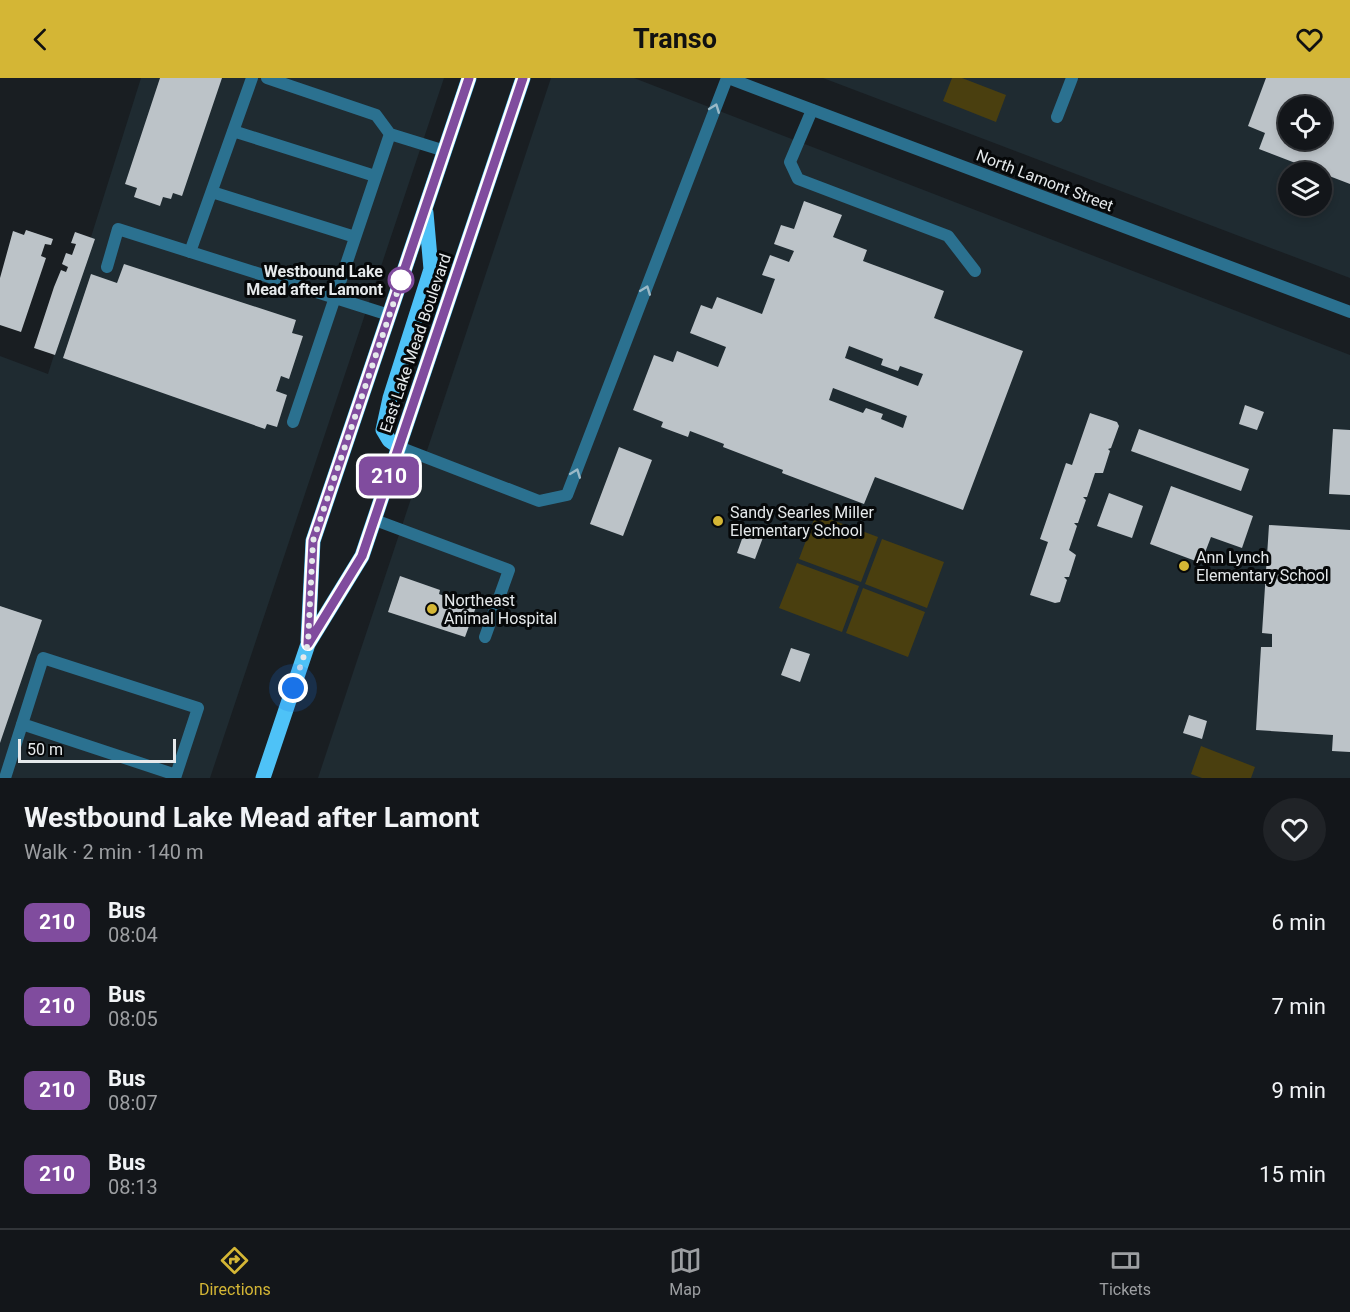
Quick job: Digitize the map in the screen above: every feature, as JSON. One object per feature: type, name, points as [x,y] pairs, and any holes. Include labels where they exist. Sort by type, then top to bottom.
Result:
[{"type":"main road","name":"East Lake Mead Boulevard","points":[[308,644],[313,541],[469,78]]},
{"type":"main road","name":"East Lake Mead Boulevard","points":[[263,778],[308,644],[362,556],[523,78]]},
{"type":"main road","points":[[399,447],[389,440],[383,430],[390,398],[431,269],[426,207]]},
{"type":"street","points":[[190,252],[252,78]]},
{"type":"street","points":[[267,78],[376,115],[390,134],[445,151]]},
{"type":"street","points":[[399,447],[539,501],[567,495],[728,78]]},
{"type":"street","name":"North Lamont Street","points":[[728,78],[1350,312]]},
{"type":"street","points":[[1057,117],[1072,78]]},
{"type":"street","points":[[812,110],[790,162],[798,179],[948,236],[975,271]]},
{"type":"street","points":[[233,131],[375,176]]},
{"type":"street","points":[[293,422],[390,134]]},
{"type":"street","points":[[212,192],[355,237]]},
{"type":"street","points":[[107,267],[118,230],[389,315]]},
{"type":"street","points":[[375,520],[509,570],[485,637]]},
{"type":"street","points":[[0,776],[5,778],[22,724],[43,658],[198,708],[176,776],[22,724]]},
{"type":"shaded area","points":[[141,78],[444,78],[210,778],[0,778],[0,356],[48,374]]},
{"type":"shaded area","name":"Sandy Searles Miller Elementary School","points":[[551,78],[634,78],[1350,355],[1350,778],[318,778]]},
{"type":"shaded area","points":[[823,78],[1350,78],[1350,278]]},
{"type":"shaded area","points":[[952,78],[962,78],[1006,95],[996,122],[943,101]]},
{"type":"shaded area","points":[[816,514],[878,537],[861,582],[799,559]]},
{"type":"shaded area","points":[[882,539],[944,562],[927,608],[865,584]]},
{"type":"shaded area","points":[[797,563],[859,586],[842,632],[779,608]]},
{"type":"shaded area","points":[[863,588],[925,612],[908,657],[846,633]]},
{"type":"shaded area","points":[[1201,746],[1255,767],[1251,778],[1202,778],[1191,774]]},
{"type":"building","points":[[160,78],[222,78],[182,196],[173,193],[171,199],[163,197],[160,206],[134,197],[137,188],[125,184]]},
{"type":"building","points":[[1266,78],[1350,78],[1350,184],[1332,177],[1332,162],[1293,162],[1259,149],[1265,133],[1248,126]]},
{"type":"building","points":[[804,201],[842,215],[833,237],[867,250],[863,261],[944,291],[934,318],[1023,351],[963,510],[875,477],[864,504],[782,473],[783,470],[723,447],[724,444],[690,431],[688,437],[661,427],[663,422],[633,410],[654,355],[673,362],[677,351],[718,367],[726,347],[690,333],[701,305],[712,309],[717,297],[762,314],[775,279],[762,275],[770,255],[789,262],[794,251],[774,244],[781,225],[794,229]],"holes":[[[849,346],[883,359],[881,365],[898,371],[900,366],[923,374],[918,386],[845,358]],[[833,388],[907,416],[903,428],[881,419],[883,414],[866,408],[863,413],[829,400]]]},
{"type":"building","points":[[26,230],[53,239],[51,245],[45,244],[41,256],[46,258],[21,332],[0,325],[0,278],[13,231],[24,235]]},
{"type":"building","points":[[75,232],[95,239],[55,355],[34,348],[61,270],[66,272],[68,267],[62,264],[66,253],[72,255],[76,244],[71,243]]},
{"type":"building","points":[[124,264],[296,320],[292,333],[303,336],[289,379],[281,376],[276,391],[287,395],[277,427],[267,424],[265,429],[63,358],[91,274],[117,283]]},
{"type":"building","points":[[1245,405],[1264,412],[1257,430],[1239,424]]},
{"type":"building","points":[[1090,413],[1117,422],[1119,426],[1111,448],[1108,449],[1110,451],[1103,473],[1095,473],[1087,497],[1083,497],[1086,500],[1078,523],[1074,523],[1077,526],[1069,550],[1076,555],[1069,577],[1064,577],[1067,580],[1060,602],[1055,603],[1030,595],[1048,542],[1040,539],[1066,463],[1072,465]]},
{"type":"building","points":[[1139,429],[1249,469],[1241,491],[1131,451]]},
{"type":"building","points":[[1333,429],[1350,430],[1350,495],[1329,494]]},
{"type":"building","points":[[619,447],[652,460],[623,536],[590,524]]},
{"type":"building","points":[[1171,486],[1253,516],[1242,548],[1211,537],[1201,563],[1150,544]]},
{"type":"building","points":[[1109,493],[1143,506],[1132,538],[1097,526]]},
{"type":"building","points":[[747,525],[765,532],[755,559],[737,553]]},
{"type":"building","points":[[1269,525],[1350,530],[1350,752],[1332,751],[1333,735],[1256,730],[1261,647],[1272,647],[1272,634],[1262,633]]},
{"type":"building","name":"Northeast Animal Hospital","points":[[400,576],[440,590],[439,594],[476,607],[465,637],[388,612]]},
{"type":"building","points":[[0,606],[42,620],[0,743]]},
{"type":"building","points":[[791,648],[810,654],[800,682],[781,675]]},
{"type":"building","points":[[1189,715],[1207,721],[1202,739],[1183,733]]},
{"type":"bus line","name":"210","points":[[469,78],[313,541],[308,644],[362,556],[523,78]]},
{"type":"place","name":"Westbound Lake Mead after Lamont","points":[[401,280]]},
{"type":"place","name":"Sandy Searles Miller Elementary School","points":[[718,521]]},
{"type":"place","name":"Ann Lynch Elementary School","points":[[1184,566]]},
{"type":"place","name":"Northeast Animal Hospital","points":[[432,609]]},
{"type":"route","points":[[293,688],[308,644],[313,541],[404,272],[401,280]]}]
